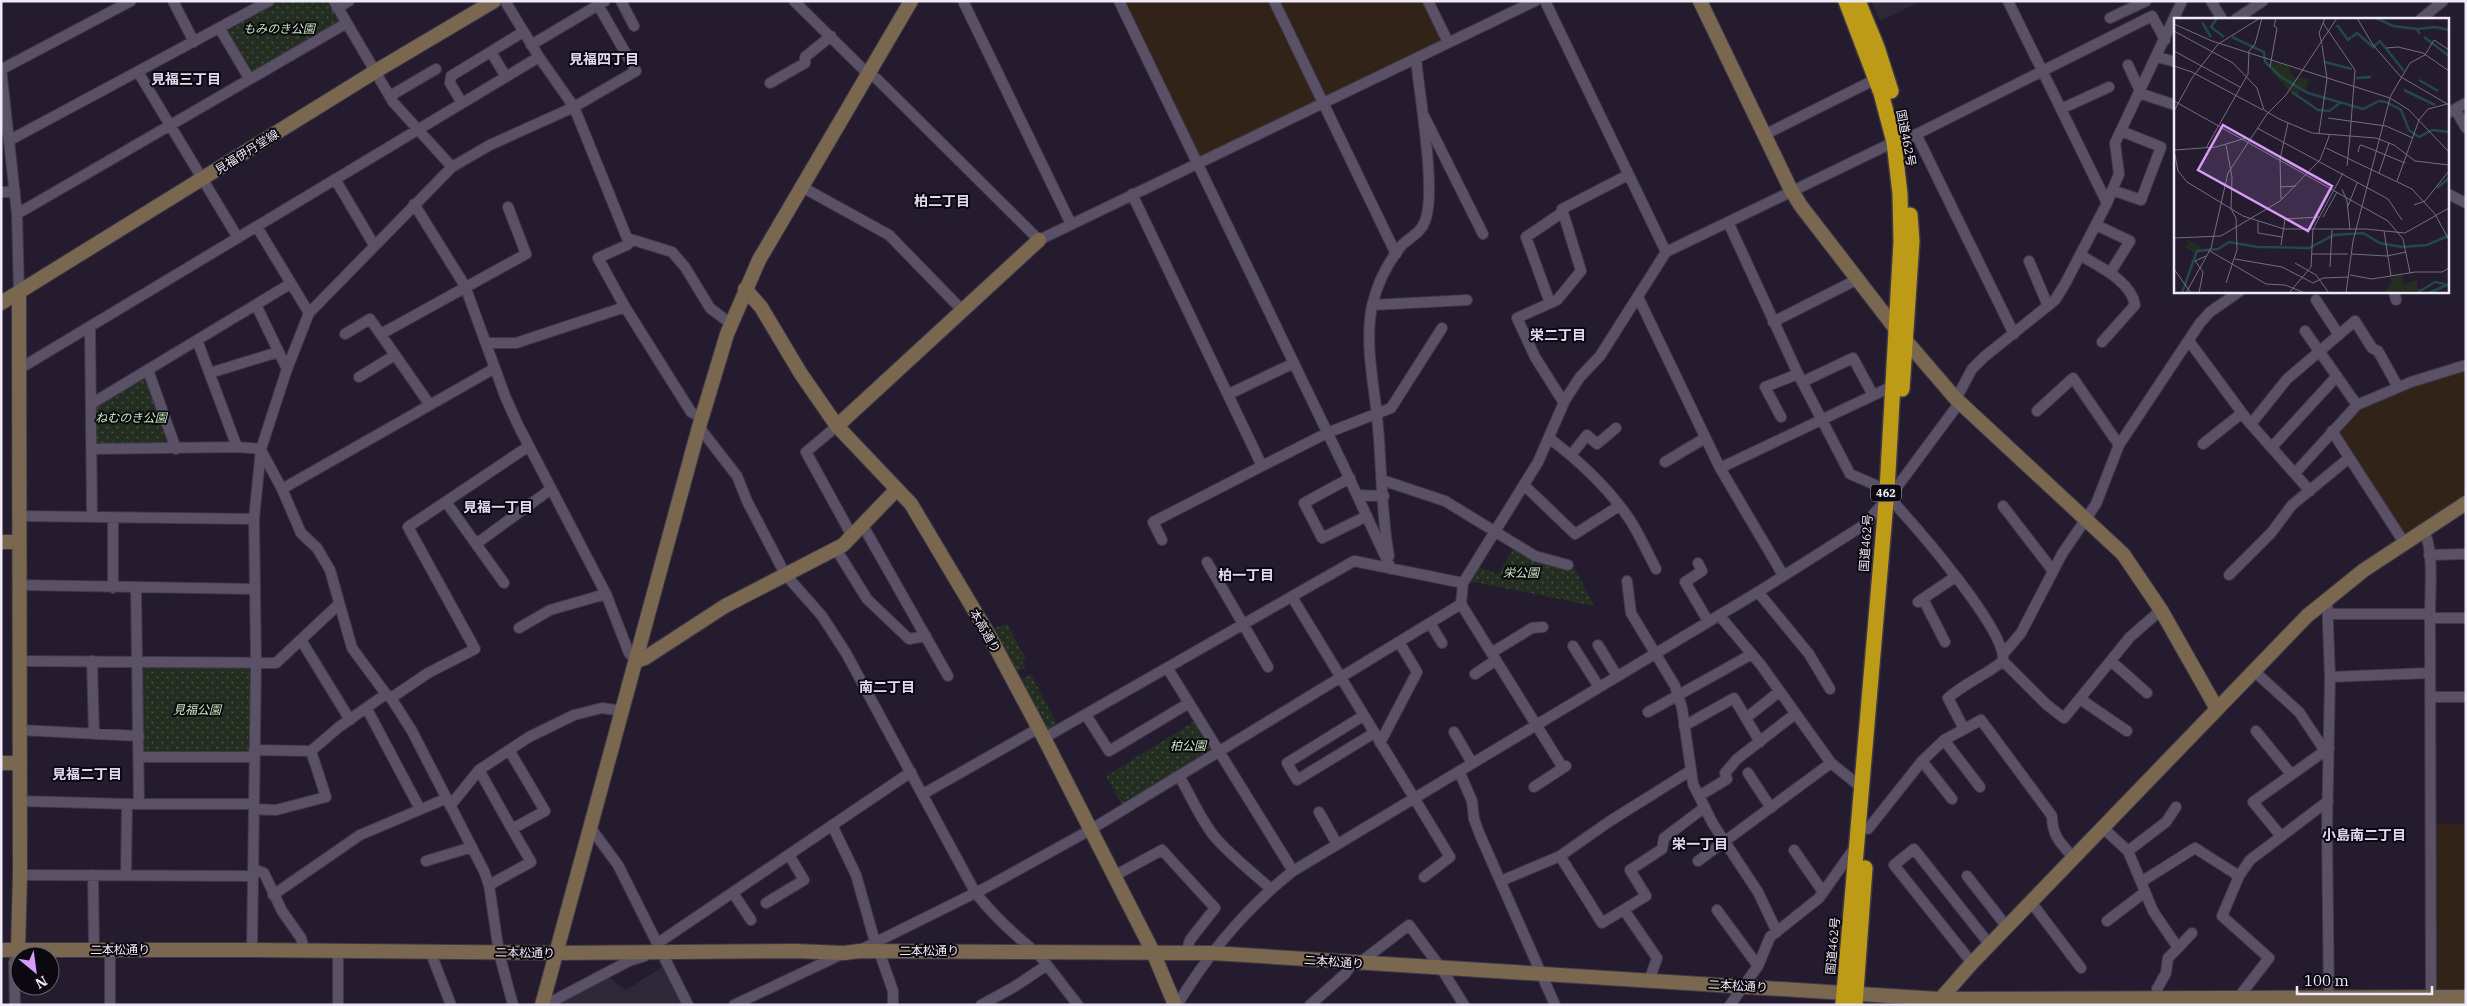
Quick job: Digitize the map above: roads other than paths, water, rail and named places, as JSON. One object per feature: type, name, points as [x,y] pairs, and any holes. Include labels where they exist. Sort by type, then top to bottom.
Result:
[{"type":"highway","name":"国道462号","points":[[1846,1],[1876,79],[1905,139],[1900,194],[1901,242],[1895,328],[1897,383],[1890,496],[1868,829],[1850,999]]},
{"type":"highway","name":"国道462号","points":[[1858,1],[1886,74],[1905,139],[1912,242],[1905,341],[1897,383]]},
{"type":"highway","name":"国道462号","points":[[1850,999],[1862,788],[1890,496]]},
{"type":"street","points":[[18,946],[20,875],[19,293],[17,214],[2,69],[131,1]]},
{"type":"street","points":[[172,1],[194,42]]},
{"type":"street","points":[[10,140],[220,29],[269,1]]},
{"type":"street","points":[[349,1],[336,4],[390,96],[452,167]]},
{"type":"street","name":"見福伊丹堂線","points":[[1,303],[376,71],[494,1]]},
{"type":"street","points":[[504,1],[531,45],[574,107],[624,233],[631,241],[672,252],[685,267],[710,308],[731,324]]},
{"type":"street","points":[[621,1],[634,26]]},
{"type":"street","points":[[794,1],[869,75],[877,79],[1039,240]]},
{"type":"street","points":[[910,772],[733,893],[659,947],[549,1003],[542,1004],[700,423],[731,324],[759,260],[911,1]]},
{"type":"street","points":[[963,1],[1071,224]]},
{"type":"street","points":[[1119,1],[1350,478],[1391,569]]},
{"type":"street","points":[[1274,1],[1396,254]]},
{"type":"street","points":[[1428,1],[1448,42]]},
{"type":"street","points":[[851,534],[806,452],[837,426],[1039,240],[1535,1]]},
{"type":"street","points":[[1545,1],[1666,252]]},
{"type":"street","points":[[1700,1],[1791,190],[1905,341],[1958,400],[2123,554],[2161,610],[2217,709]]},
{"type":"street","points":[[2008,1],[2107,203]]},
{"type":"street","points":[[2110,18],[2146,1],[2165,40]]},
{"type":"street","points":[[2175,18],[2182,1]]},
{"type":"street","points":[[2211,1],[2221,18]]},
{"type":"street","points":[[2238,18],[2263,1]]},
{"type":"street","points":[[2422,18],[2443,1]]},
{"type":"street","points":[[252,950],[256,662],[254,519],[261,450],[287,369],[309,313],[414,204],[452,167],[490,145],[574,107],[636,71],[602,3],[531,45]]},
{"type":"street","points":[[1534,787],[1565,767],[1535,725],[1461,604],[1463,583],[1524,485],[1549,438],[1564,403],[1580,377],[1600,356],[1666,252],[1791,190],[1905,139],[2152,16]]},
{"type":"street","points":[[1176,1005],[1199,968],[1212,953],[1271,889],[1293,871],[1758,592],[1864,525],[1890,496],[1958,400],[1972,370],[1984,357],[2048,306],[2065,284],[2107,203],[2118,174],[2115,143],[2174,19]]},
{"type":"street","points":[[17,214],[249,78],[346,24]]},
{"type":"street","points":[[220,29],[249,78]]},
{"type":"street","points":[[462,103],[450,83],[451,76],[523,32]]},
{"type":"street","points":[[770,83],[805,63],[805,57],[831,36]]},
{"type":"street","points":[[491,52],[506,77]]},
{"type":"street","points":[[19,369],[539,57]]},
{"type":"street","points":[[2157,57],[2174,61]]},
{"type":"street","points":[[1391,569],[1384,530],[1384,496],[1377,412],[1368,338],[1372,305],[1388,265],[1403,245],[1419,232],[1428,210],[1428,168],[1420,110],[1416,58]]},
{"type":"street","points":[[2128,65],[2140,92],[2174,105]]},
{"type":"street","points":[[390,96],[436,69]]},
{"type":"street","points":[[138,72],[238,238]]},
{"type":"street","points":[[1764,135],[1876,79]]},
{"type":"street","points":[[2061,110],[2109,87]]},
{"type":"street","points":[[2466,103],[2452,111],[2466,128]]},
{"type":"street","points":[[1420,110],[1482,234]]},
{"type":"street","points":[[2112,190],[2141,200],[2161,147],[2121,131]]},
{"type":"street","points":[[1905,139],[2014,334]]},
{"type":"street","points":[[1564,403],[1535,357],[1517,318],[1557,300],[1582,270],[1562,209],[1628,175]]},
{"type":"street","points":[[335,180],[374,245]]},
{"type":"street","points":[[802,187],[889,235],[963,311]]},
{"type":"street","points":[[1,192],[15,192]]},
{"type":"street","points":[[1132,194],[1262,466]]},
{"type":"street","points":[[2450,195],[2466,203]]},
{"type":"street","points":[[414,204],[466,286],[505,396],[551,490],[606,594],[629,653],[636,661]]},
{"type":"street","points":[[380,334],[526,254],[508,207]]},
{"type":"street","points":[[1550,303],[1526,237],[1564,212]]},
{"type":"street","points":[[1728,222],[1800,378],[1850,474],[1890,496],[1925,537],[1973,599],[2003,657],[2047,705],[2064,718],[2130,637],[2161,610]]},
{"type":"street","points":[[2096,225],[2130,241],[2110,273]]},
{"type":"street","points":[[256,227],[309,313]]},
{"type":"street","points":[[631,241],[627,245],[598,258],[626,307],[691,412],[737,476],[746,501],[785,574],[822,616],[846,653],[975,892],[985,905],[1015,934],[1038,952],[1078,1005]]},
{"type":"street","points":[[2080,255],[2110,273],[2133,294],[2135,305],[2102,342]]},
{"type":"street","points":[[2028,261],[2048,306]]},
{"type":"street","points":[[1773,322],[1858,279]]},
{"type":"street","points":[[91,404],[290,284]]},
{"type":"street","name":"本高通り","points":[[745,289],[761,307],[801,374],[837,426],[911,504],[989,635],[1041,733],[1153,952],[1176,1005]]},
{"type":"street","points":[[1964,729],[1948,698],[1960,688],[1988,673],[2003,657],[2021,632],[2053,571],[2096,504],[2119,445],[2200,323],[2210,312],[2239,292]]},
{"type":"street","points":[[1638,297],[1720,468],[1783,575]]},
{"type":"street","points":[[1372,305],[1467,300]]},
{"type":"street","points":[[2316,300],[2339,335]]},
{"type":"street","points":[[256,305],[287,369]]},
{"type":"street","points":[[486,343],[516,343],[626,307]]},
{"type":"street","points":[[346,334],[370,319],[430,405]]},
{"type":"street","points":[[2251,424],[2287,379],[2355,321],[2372,348],[2378,351],[2398,387]]},
{"type":"street","points":[[90,327],[92,516]]},
{"type":"street","points":[[1162,540],[1153,522],[1328,433],[1377,412],[1392,408],[1442,328]]},
{"type":"street","points":[[2305,331],[2357,405]]},
{"type":"street","points":[[198,340],[237,447]]},
{"type":"street","points":[[2189,341],[2242,413],[2310,491]]},
{"type":"street","points":[[210,373],[278,352]]},
{"type":"street","points":[[359,377],[395,355]]},
{"type":"street","points":[[1781,417],[1765,386],[1800,378],[1853,358],[1873,395]]},
{"type":"street","points":[[1229,394],[1294,363]]},
{"type":"street","points":[[2295,473],[2357,405],[2398,387],[2466,366]]},
{"type":"street","points":[[282,489],[495,368]]},
{"type":"street","points":[[148,370],[176,449]]},
{"type":"street","points":[[2272,447],[2337,376]]},
{"type":"street","points":[[2037,411],[2073,378],[2119,445]]},
{"type":"street","points":[[1720,468],[1820,418],[1897,383]]},
{"type":"street","points":[[2203,444],[2242,413]]},
{"type":"street","points":[[1571,455],[1588,435],[1597,444],[1616,428]]},
{"type":"street","points":[[2332,431],[2405,544]]},
{"type":"street","points":[[1549,438],[1571,455],[1629,518],[1656,569]]},
{"type":"street","points":[[1665,462],[1705,438]]},
{"type":"street","points":[[139,757],[311,751],[367,709],[475,649],[408,527],[529,446]]},
{"type":"street","points":[[92,449],[237,447],[261,450]]},
{"type":"street","points":[[261,450],[282,489],[300,533],[317,548],[330,570],[352,648],[412,732],[472,847],[489,885],[499,952],[513,1005]]},
{"type":"street","points":[[2229,575],[2272,533],[2292,505],[2350,458]]},
{"type":"street","points":[[1350,478],[1304,503],[1322,538],[1367,516]]},
{"type":"street","points":[[1382,480],[1445,501],[1535,556],[1568,565]]},
{"type":"street","points":[[1524,485],[1574,534],[1619,506]]},
{"type":"street","points":[[636,661],[645,658],[725,606],[843,545],[851,534],[897,489]]},
{"type":"street","points":[[476,544],[551,490]]},
{"type":"street","points":[[1357,495],[1384,496]]},
{"type":"street","points":[[446,502],[504,583]]},
{"type":"street","points":[[1937,1002],[1972,963],[2217,709],[2327,598],[2466,504]]},
{"type":"street","points":[[2003,506],[2053,571]]},
{"type":"street","points":[[19,516],[254,519]]},
{"type":"street","points":[[113,518],[113,588]]},
{"type":"street","points":[[862,524],[948,676]]},
{"type":"street","points":[[2424,531],[2427,538],[2429,555],[2430,616],[2431,1001]]},
{"type":"street","points":[[1,542],[19,542]]},
{"type":"street","points":[[836,549],[867,598],[882,613],[910,639],[926,636]]},
{"type":"street","points":[[2429,555],[2466,554]]},
{"type":"street","points":[[923,794],[1041,733],[1086,715],[1354,561],[1463,583]]},
{"type":"street","points":[[1207,562],[1268,667]]},
{"type":"street","points":[[1698,563],[1702,571],[1681,585],[1708,621]]},
{"type":"street","points":[[1945,642],[1920,601],[1955,577]]},
{"type":"street","points":[[1627,581],[1631,613],[1675,686],[1684,726],[1690,771],[1699,796],[1758,892],[1777,932]]},
{"type":"street","points":[[19,585],[136,589],[254,589]]},
{"type":"street","points":[[136,589],[140,804]]},
{"type":"street","points":[[1758,592],[1809,654],[1830,689]]},
{"type":"street","points":[[519,628],[550,610],[606,594]]},
{"type":"street","points":[[1292,597],[1450,857],[1424,877]]},
{"type":"street","points":[[2327,598],[2330,677],[2327,749],[2329,1001]]},
{"type":"street","points":[[20,661],[276,663],[339,604]]},
{"type":"street","points":[[877,946],[1090,830],[1461,604]]},
{"type":"street","points":[[1720,614],[1752,654],[1831,763],[1862,788]]},
{"type":"street","points":[[2328,614],[2466,618]]},
{"type":"street","points":[[1430,623],[1442,643]]},
{"type":"street","points":[[1475,674],[1532,628],[1543,627]]},
{"type":"street","points":[[301,640],[350,720]]},
{"type":"street","points":[[1380,743],[1417,672],[1399,642]]},
{"type":"street","points":[[1598,645],[1617,676]]},
{"type":"street","points":[[1573,646],[1599,687]]},
{"type":"street","points":[[1648,712],[1752,654]]},
{"type":"street","points":[[92,661],[94,734]]},
{"type":"street","points":[[2111,661],[2147,693]]},
{"type":"street","points":[[1168,669],[1293,871]]},
{"type":"street","points":[[2254,671],[2299,712],[2327,749]]},
{"type":"street","points":[[2330,677],[2429,673]]},
{"type":"street","points":[[1746,718],[1779,692]]},
{"type":"street","points":[[2430,697],[2466,697]]},
{"type":"street","points":[[1684,726],[1734,698],[1760,742]]},
{"type":"street","points":[[2080,699],[2127,731]]},
{"type":"street","points":[[1086,715],[1109,751],[1189,703]]},
{"type":"street","points":[[273,895],[360,834],[420,809],[447,802],[479,770],[529,737],[574,715],[602,708],[622,711]]},
{"type":"street","points":[[367,709],[420,809]]},
{"type":"street","points":[[1699,796],[1727,779],[1725,773],[1737,759],[1795,714]]},
{"type":"street","points":[[1364,716],[1287,763],[1297,780],[1374,733]]},
{"type":"street","points":[[1868,829],[1922,761],[1944,740],[1981,720],[2052,816],[2052,829],[2055,837],[2074,858]]},
{"type":"street","points":[[20,730],[139,736]]},
{"type":"street","points":[[2256,731],[2291,774]]},
{"type":"street","points":[[1454,732],[1472,763]]},
{"type":"street","points":[[1944,740],[1980,787]]},
{"type":"street","points":[[2280,836],[2252,802],[2327,749]]},
{"type":"street","points":[[509,750],[545,810],[512,830]]},
{"type":"street","points":[[20,801],[254,807],[276,810],[326,797],[311,751]]},
{"type":"street","points":[[1922,761],[1952,799]]},
{"type":"street","points":[[1,763],[20,763]]},
{"type":"street","points":[[1698,861],[1831,763]]},
{"type":"street","points":[[479,770],[531,862],[489,885]]},
{"type":"street","points":[[1459,771],[1472,801],[1474,819],[1480,836],[1555,1005]]},
{"type":"street","points":[[1501,880],[1560,856],[1610,821],[1690,771]]},
{"type":"street","points":[[1748,773],[1771,808]]},
{"type":"street","points":[[1179,776],[1191,796],[1193,806],[1215,837],[1271,889]]},
{"type":"street","points":[[2238,998],[2269,958],[2222,916],[2239,876],[2250,860],[2328,800]]},
{"type":"street","points":[[126,875],[127,804]]},
{"type":"street","points":[[2128,851],[2166,822],[2176,807]]},
{"type":"street","points":[[1560,856],[1602,923],[1646,896],[1630,870],[1662,849],[1664,838],[1705,808]]},
{"type":"street","points":[[1320,812],[1337,844]]},
{"type":"street","points":[[832,825],[856,876],[892,991],[893,1005]]},
{"type":"street","points":[[590,827],[618,866],[688,1005]]},
{"type":"street","points":[[2103,828],[2128,851],[2153,911],[2178,948]]},
{"type":"street","points":[[1730,1005],[1758,966],[1770,936],[1823,892],[1858,844]]},
{"type":"street","points":[[426,861],[472,847]]},
{"type":"street","points":[[2141,882],[2194,848],[2239,876]]},
{"type":"street","points":[[1972,963],[1894,865],[1914,849],[1990,945]]},
{"type":"street","points":[[1114,876],[1162,850],[1215,908],[1190,940],[1186,953]]},
{"type":"street","points":[[1794,850],[1823,892]]},
{"type":"street","points":[[766,903],[804,880],[788,855]]},
{"type":"street","points":[[20,875],[264,873],[282,911],[301,938],[305,951]]},
{"type":"street","points":[[93,875],[94,950]]},
{"type":"street","points":[[1967,876],[2008,927]]},
{"type":"street","points":[[2107,921],[2145,892]]},
{"type":"street","points":[[733,893],[751,920]]},
{"type":"street","points":[[2031,902],[2081,968]]},
{"type":"street","points":[[1624,910],[1658,958],[1649,981]]},
{"type":"street","points":[[1717,910],[1758,966]]},
{"type":"street","points":[[1310,1005],[1355,964],[1409,925],[1441,968],[1464,1005]]},
{"type":"street","points":[[2160,1001],[2158,988],[2166,973],[2168,958],[2192,933]]},
{"type":"street","name":"二本松通り","points":[[60,950],[555,953],[659,947],[844,953],[877,946],[1038,952],[1212,953],[1355,964],[1744,986],[1850,999],[1937,1002],[2160,1001],[2238,998],[2329,1001],[2431,1001],[2466,997]]},
{"type":"street","points":[[110,950],[110,1005]]},
{"type":"street","points":[[338,951],[338,1005]]},
{"type":"street","points":[[430,951],[451,1005]]},
{"type":"street","points":[[734,1005],[844,953]]},
{"type":"street","points":[[981,1005],[998,1001],[1047,965]]},
{"type":"district","name":"見福四丁目","points":[[604,59]]},
{"type":"district","name":"見福三丁目","points":[[186,79]]},
{"type":"district","name":"柏二丁目","points":[[942,201]]},
{"type":"district","name":"栄二丁目","points":[[1558,335]]},
{"type":"district","name":"見福一丁目","points":[[498,507]]},
{"type":"district","name":"柏一丁目","points":[[1246,575]]},
{"type":"district","name":"南二丁目","points":[[887,687]]},
{"type":"district","name":"見福二丁目","points":[[87,774]]},
{"type":"district","name":"小島南二丁目","points":[[2364,835]]},
{"type":"district","name":"栄一丁目","points":[[1700,844]]},
{"type":"park label","name":"もみのき公園","points":[[279,29]]},
{"type":"park label","name":"ねむのき公園","points":[[131,418]]},
{"type":"park label","name":"栄公園","points":[[1521,573]]},
{"type":"park label","name":"見福公園","points":[[197,710]]},
{"type":"park label","name":"柏公園","points":[[1188,746]]}]
